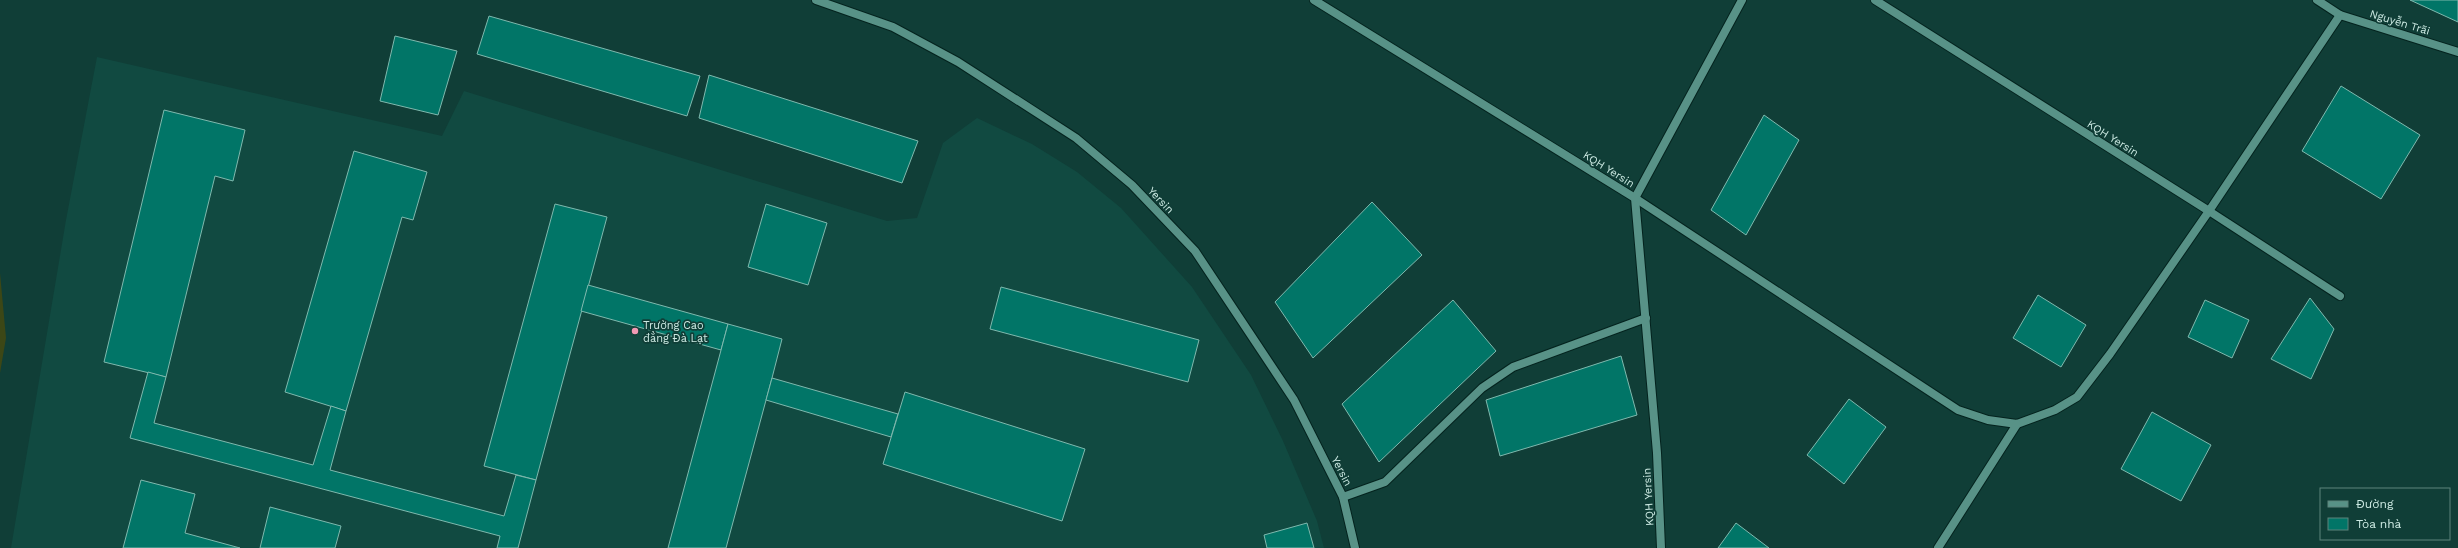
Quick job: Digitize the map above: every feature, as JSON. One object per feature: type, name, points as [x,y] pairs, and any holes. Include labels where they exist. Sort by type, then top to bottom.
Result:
[{"type":"street","name":"Yersin","points":[[816,0],[893,26],[958,62],[1076,138],[1132,185],[1195,251],[1294,400],[1343,497],[1355,548]]},
{"type":"street","name":"KQH Yersin","points":[[1314,0],[1635,198],[1657,453],[1661,548]]},
{"type":"street","points":[[1742,0],[1635,198],[1958,410],[1988,420],[2017,424],[2055,410],[2077,397],[2110,354],[2210,211],[2340,15]]},
{"type":"street","name":"KQH Yersin","points":[[1874,0],[2210,211],[2340,296]]},
{"type":"street","name":"Nguyễn Trãi","points":[[2317,0],[2340,15],[2458,52]]},
{"type":"street","points":[[1343,497],[1385,482],[1482,388],[1513,367],[1646,318]]},
{"type":"street","points":[[1938,548],[2017,424]]},
{"type":"shaded area","name":"Trường Cao đẳng Đà Lạt","points":[[97,57],[442,136],[464,91],[887,221],[917,218],[943,143],[977,118],[1032,144],[1077,172],[1121,208],[1192,287],[1251,375],[1283,441],[1317,521],[1324,548],[11,548],[66,220]]},
{"type":"shaded area","points":[[0,273],[6,338],[0,373]]},
{"type":"building","points":[[2410,0],[2458,0],[2458,22]]},
{"type":"building","points":[[489,16],[700,76],[687,116],[477,54]]},
{"type":"building","points":[[395,36],[457,51],[438,115],[380,101]]},
{"type":"building","points":[[709,75],[918,141],[902,183],[699,118]]},
{"type":"building","points":[[2341,86],[2420,135],[2381,199],[2302,151]]},
{"type":"building","points":[[164,110],[245,130],[233,181],[215,176],[166,377],[104,362]]},
{"type":"building","points":[[1764,115],[1799,140],[1746,235],[1711,210]]},
{"type":"building","points":[[354,151],[427,172],[413,220],[402,217],[346,411],[285,392]]},
{"type":"building","points":[[1372,202],[1422,255],[1313,358],[1275,302]]},
{"type":"building","points":[[555,204],[607,217],[536,480],[484,466]]},
{"type":"building","points":[[766,204],[827,223],[808,285],[748,267]]},
{"type":"building","points":[[588,285],[728,324],[721,350],[581,311]]},
{"type":"building","points":[[1001,287],[1199,340],[1188,382],[990,329]]},
{"type":"building","points":[[2038,295],[2086,325],[2061,367],[2013,338]]},
{"type":"building","points":[[2310,298],[2334,329],[2311,379],[2271,359]]},
{"type":"building","points":[[1453,300],[1496,351],[1379,462],[1342,404]]},
{"type":"building","points":[[2205,300],[2249,320],[2232,358],[2188,337]]},
{"type":"building","points":[[728,324],[782,339],[772,378],[726,548],[668,548]]},
{"type":"building","points":[[1621,356],[1637,415],[1500,456],[1486,400]]},
{"type":"building","points":[[148,372],[166,377],[154,423],[313,465],[331,406],[346,411],[330,470],[504,516],[516,475],[536,480],[518,548],[497,548],[500,536],[130,438]]},
{"type":"building","points":[[772,378],[898,414],[891,437],[766,400]]},
{"type":"building","points":[[905,392],[1085,449],[1062,521],[883,464]]},
{"type":"building","points":[[1849,399],[1886,427],[1844,484],[1807,455]]},
{"type":"building","points":[[2152,412],[2211,445],[2181,501],[2121,469]]},
{"type":"building","points":[[141,480],[195,494],[185,533],[240,548],[123,548]]},
{"type":"building","points":[[270,507],[341,526],[335,548],[260,548]]},
{"type":"building","points":[[1307,523],[1314,548],[1267,548],[1264,535]]},
{"type":"building","points":[[1736,523],[1769,548],[1718,548]]},
{"type":"place","name":"Trường Cao đẳng Đà Lạt","points":[[635,331]]}]
